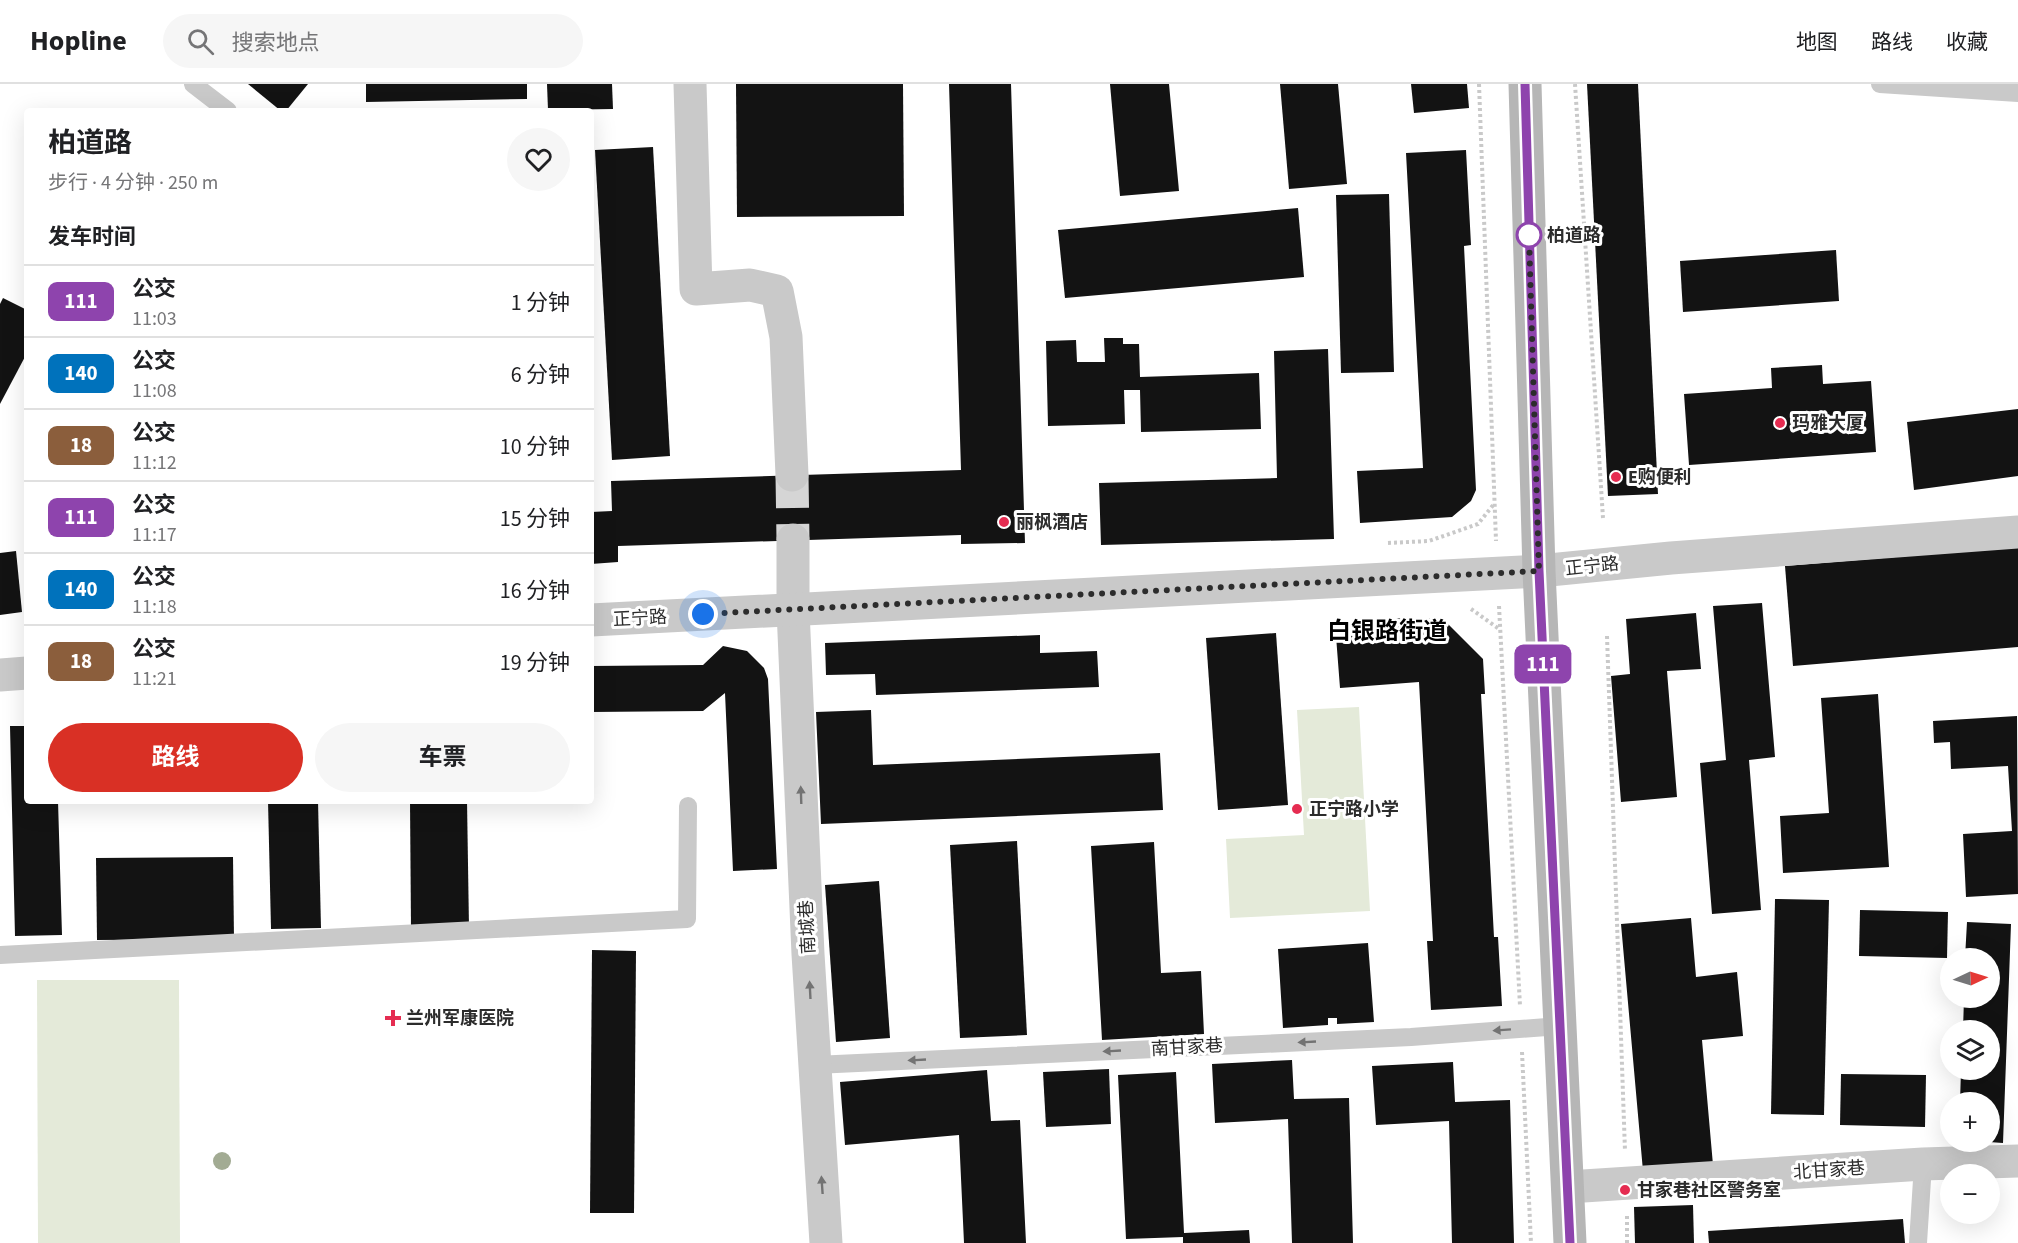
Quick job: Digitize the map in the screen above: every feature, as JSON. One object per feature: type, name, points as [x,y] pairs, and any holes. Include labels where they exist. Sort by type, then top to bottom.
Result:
[{"type":"street","points":[[690,84],[696,289],[750,285],[777,291],[786,337],[792,475]]},
{"type":"street","points":[[1525,84],[1539,571],[1570,1243]]},
{"type":"street","name":"正宁路","points":[[594,620],[1539,571],[1671,558],[2018,532]]},
{"type":"street","name":"南城巷","points":[[793,540],[793,610],[814,1065],[826,1243]]},
{"type":"street","points":[[0,675],[24,673]]},
{"type":"street","name":"北甘家巷","points":[[1568,1187],[1923,1164],[2018,1161]]},
{"type":"lane","points":[[193,84],[224,108]]},
{"type":"lane","points":[[1880,84],[2018,93]]},
{"type":"lane","points":[[0,954],[687,919],[688,806]]},
{"type":"lane","name":"南甘家巷","points":[[814,1065],[1399,1037],[1560,1026]]},
{"type":"lane","points":[[1918,1243],[1923,1164]]},
{"type":"path","points":[[1479,84],[1497,573],[1531,1243]]},
{"type":"path","points":[[1575,84],[1602,518]]},
{"type":"path","points":[[1606,636],[1627,1243]]},
{"type":"green space","points":[[1359,707],[1370,911],[1230,918],[1226,839],[1304,835],[1297,710]]},
{"type":"green space","points":[[37,980],[179,980],[180,1243],[38,1243]]},
{"type":"building","points":[[248,84],[308,84],[288,108],[277,108]]},
{"type":"building","points":[[366,84],[527,84],[527,99],[366,102]]},
{"type":"building","points":[[547,84],[612,84],[613,109],[548,108]]},
{"type":"building","points":[[736,84],[903,84],[904,216],[737,217]]},
{"type":"building","points":[[949,84],[1011,84],[1025,543],[961,544],[961,535],[618,546],[618,562],[594,564],[594,512],[612,511],[611,481],[961,470]]},
{"type":"building","points":[[1110,84],[1169,84],[1179,191],[1120,196]]},
{"type":"building","points":[[1280,84],[1338,84],[1347,184],[1289,189]]},
{"type":"building","points":[[1411,84],[1467,84],[1469,108],[1414,113]]},
{"type":"building","points":[[1587,84],[1638,84],[1658,494],[1608,496]]},
{"type":"building","points":[[653,147],[670,456],[612,460],[595,150]]},
{"type":"building","points":[[1466,150],[1471,245],[1464,246],[1476,490],[1471,501],[1452,517],[1360,523],[1357,471],[1423,468],[1406,153]]},
{"type":"building","points":[[1389,194],[1394,372],[1341,373],[1336,195]]},
{"type":"building","points":[[1298,208],[1304,277],[1065,298],[1058,230]]},
{"type":"building","points":[[1836,250],[1839,301],[1683,312],[1680,261]]},
{"type":"building","points":[[3,298],[24,308],[24,359],[0,404],[0,304]]},
{"type":"building","points":[[1104,338],[1123,338],[1123,344],[1139,344],[1140,377],[1259,373],[1261,429],[1141,432],[1140,390],[1124,390],[1125,424],[1048,426],[1046,341],[1076,340],[1077,362],[1105,362]]},
{"type":"building","points":[[1328,349],[1334,539],[1101,545],[1099,483],[1277,478],[1274,351]]},
{"type":"building","name":"玛雅大厦","points":[[1822,365],[1823,384],[1871,381],[1876,452],[1689,465],[1684,394],[1772,388],[1771,368]]},
{"type":"building","points":[[2018,409],[2018,476],[1914,490],[1907,422]]},
{"type":"building","points":[[2018,547],[2018,647],[1793,666],[1785,566]]},
{"type":"building","points":[[16,551],[22,612],[0,615],[0,553]]},
{"type":"building","points":[[1762,603],[1775,757],[1749,760],[1761,910],[1712,914],[1700,763],[1726,760],[1713,606]]},
{"type":"building","points":[[1696,613],[1701,669],[1667,671],[1677,797],[1621,802],[1611,676],[1630,674],[1626,619]]},
{"type":"building","points":[[1419,617],[1419,619],[1442,618],[1483,659],[1485,694],[1481,694],[1494,937],[1498,937],[1502,1006],[1431,1010],[1427,941],[1433,941],[1419,682],[1340,688],[1335,623]]},
{"type":"building","points":[[1276,633],[1288,805],[1218,810],[1206,638]]},
{"type":"building","points":[[1040,635],[1040,653],[1097,651],[1099,687],[876,695],[875,674],[826,675],[825,643]]},
{"type":"building","points":[[723,646],[747,651],[764,668],[768,679],[777,869],[733,871],[725,693],[703,711],[594,712],[594,666],[703,665]]},
{"type":"building","points":[[1878,694],[1889,867],[1783,873],[1780,816],[1829,813],[1821,698]]},
{"type":"building","points":[[871,710],[873,765],[1160,753],[1163,810],[821,824],[816,712]]},
{"type":"building","points":[[2017,716],[2018,894],[1966,897],[1963,834],[2012,831],[2008,766],[1951,769],[1950,742],[1934,743],[1933,721]]},
{"type":"building","points":[[10,726],[24,726],[24,804],[58,804],[62,935],[15,936]]},
{"type":"building","points":[[268,804],[318,804],[321,928],[271,929]]},
{"type":"building","points":[[410,804],[467,804],[469,928],[411,929]]},
{"type":"building","points":[[1017,841],[1027,1035],[960,1038],[950,845]]},
{"type":"building","points":[[1154,842],[1161,973],[1201,971],[1204,1034],[1102,1040],[1091,846]]},
{"type":"building","points":[[233,857],[234,939],[97,940],[96,858]]},
{"type":"building","points":[[879,881],[890,1038],[836,1042],[825,885]]},
{"type":"building","points":[[1775,899],[1829,900],[1824,1115],[1771,1114]]},
{"type":"building","points":[[1860,910],[1948,912],[1947,948],[1940,948],[1940,958],[1859,956]]},
{"type":"building","points":[[1691,918],[1696,977],[1737,972],[1743,1036],[1702,1040],[1713,1165],[1643,1171],[1621,924]]},
{"type":"building","points":[[1967,922],[2011,924],[2003,1143],[2000,1143],[2000,1092],[1960,1092],[1961,1080],[2000,1080],[2000,1020],[1963,1020],[1964,1008],[2000,1008],[2000,948],[1966,948]]},
{"type":"building","points":[[1368,943],[1374,1022],[1337,1024],[1337,1018],[1328,1018],[1328,1025],[1283,1028],[1278,949]]},
{"type":"building","points":[[592,950],[636,951],[634,1213],[590,1213]]},
{"type":"building","points":[[1292,1060],[1294,1099],[1349,1098],[1353,1243],[1292,1243],[1288,1119],[1215,1123],[1212,1064]]},
{"type":"building","points":[[1453,1062],[1455,1102],[1510,1100],[1514,1243],[1452,1243],[1449,1121],[1376,1125],[1372,1066]]},
{"type":"building","points":[[1109,1069],[1111,1124],[1046,1127],[1043,1072]]},
{"type":"building","points":[[987,1070],[991,1121],[1020,1120],[1026,1243],[964,1243],[959,1135],[845,1145],[840,1082]]},
{"type":"building","points":[[1176,1072],[1184,1233],[1249,1230],[1250,1243],[1183,1243],[1183,1237],[1126,1239],[1118,1075]]},
{"type":"building","points":[[1841,1074],[1926,1075],[1925,1127],[1840,1125]]},
{"type":"building","points":[[1693,1205],[1694,1243],[1635,1243],[1634,1207]]},
{"type":"building","points":[[1903,1219],[1905,1243],[1709,1243],[1708,1231]]},
{"type":"tunnel","points":[[792,475],[793,540]]},
{"type":"bus line","name":"111","points":[[1525,84],[1539,571],[1570,1243]]},
{"type":"place","name":"柏道路","points":[[1529,235]]},
{"type":"place","name":"玛雅大厦","points":[[1780,423]]},
{"type":"place","name":"E购便利","points":[[1616,477]]},
{"type":"place","name":"丽枫酒店","points":[[1004,522]]},
{"type":"place","name":"正宁路小学","points":[[1297,809]]},
{"type":"place","name":"兰州军康医院","points":[[393,1018]]},
{"type":"place","name":"甘家巷社区警务室","points":[[1625,1190]]},
{"type":"district","name":"白银路街道","points":[[1387,631]]},
{"type":"route","points":[[703,614],[1539,571],[1529,235]]}]
